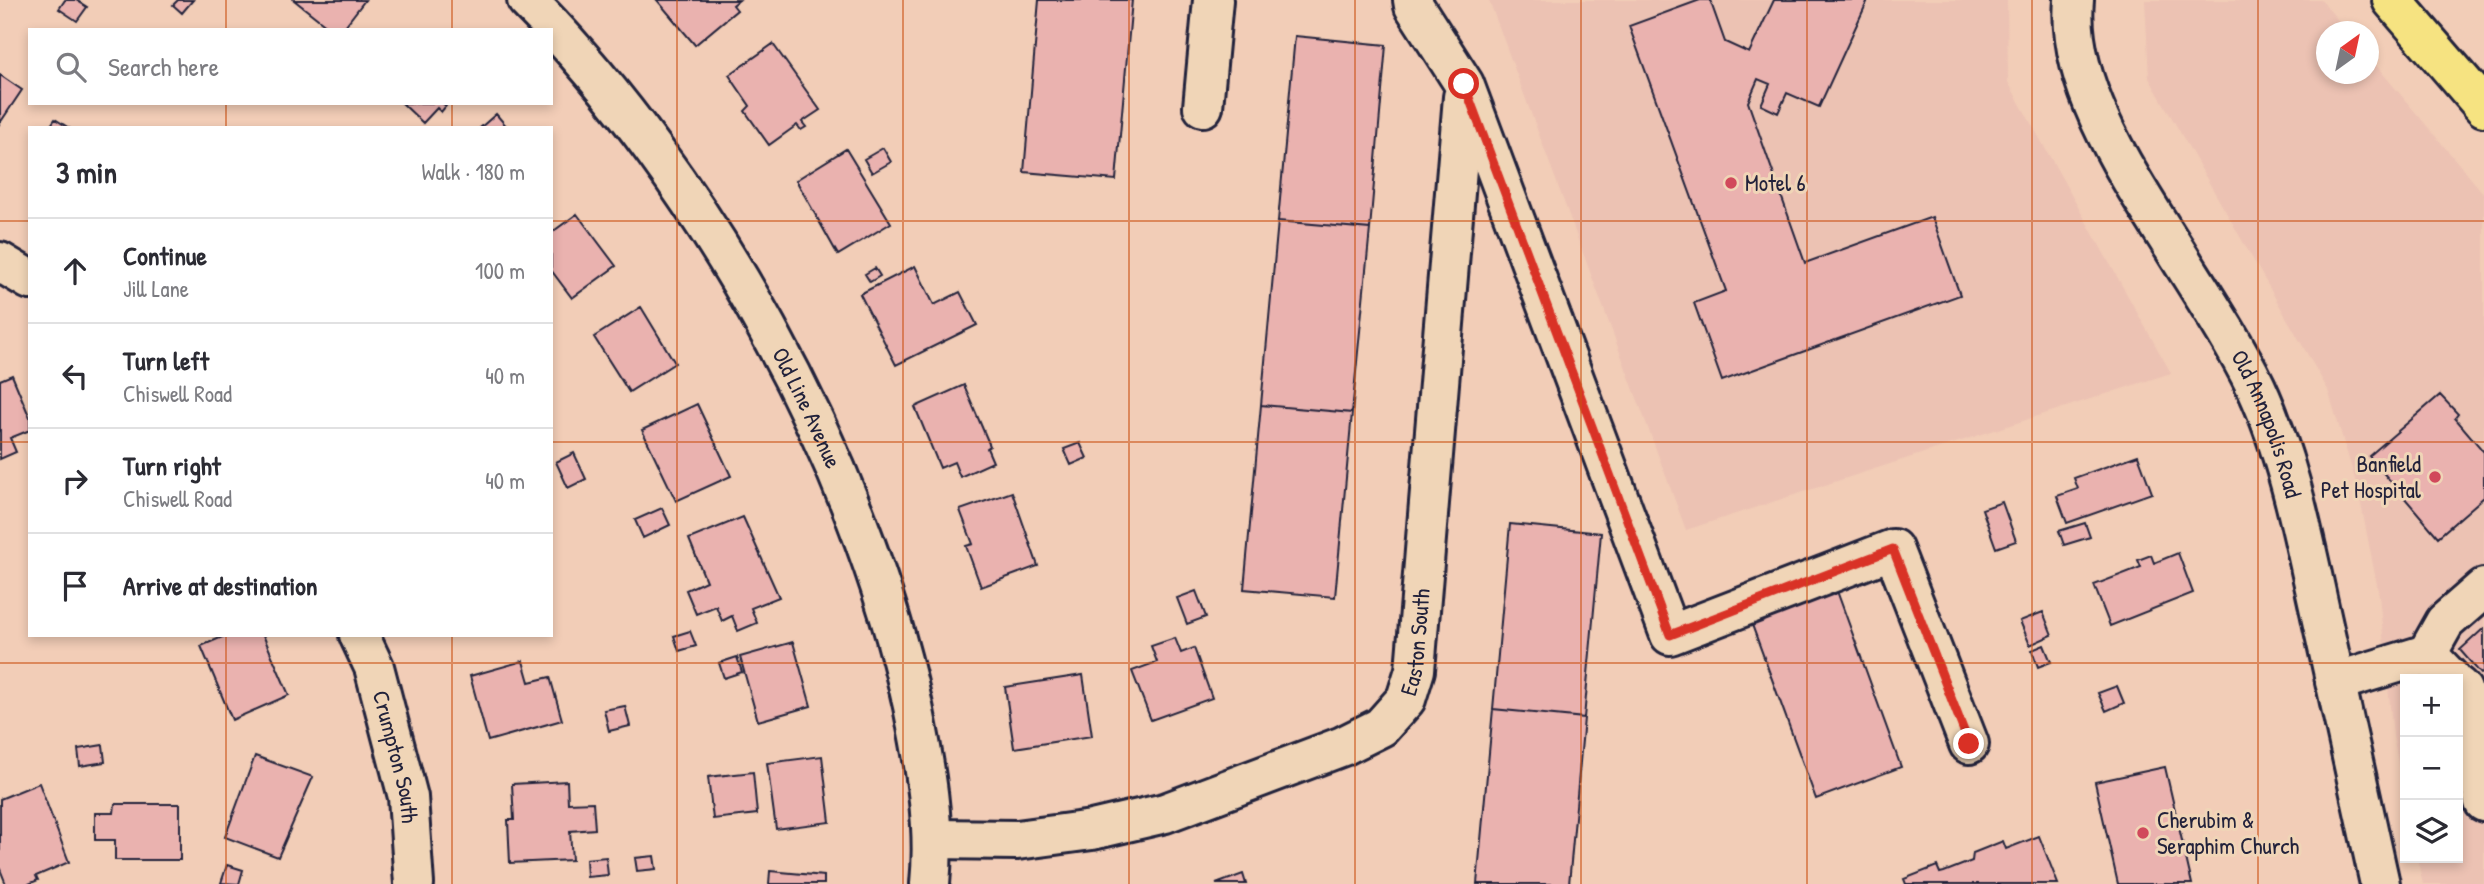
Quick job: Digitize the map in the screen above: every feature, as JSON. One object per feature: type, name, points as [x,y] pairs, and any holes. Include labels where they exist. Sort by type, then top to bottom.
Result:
[{"type":"main road","points":[[2392,0],[2484,107]]},
{"type":"street","name":"Old Line Avenue","points":[[527,0],[551,28]]},
{"type":"street","points":[[1203,107],[1213,0]]},
{"type":"street","points":[[1413,0],[1414,6],[1464,84],[1670,635],[1893,549],[1969,744]]},
{"type":"street","name":"Old Annapolis Road","points":[[2074,0],[2073,16],[2087,92],[2125,170],[2211,308],[2256,388],[2300,523],[2381,884]]},
{"type":"street","name":"Old Line Avenue","points":[[553,30],[642,133],[713,238],[795,381],[857,520],[899,642],[922,747],[934,839],[930,884]]},
{"type":"street","name":"Easton South","points":[[934,839],[1017,840],[1092,830],[1165,813],[1343,746],[1381,726],[1406,699],[1415,670],[1464,84]]},
{"type":"street","points":[[0,262],[28,279]]},
{"type":"street","points":[[2335,682],[2439,667],[2445,622],[2484,589]]},
{"type":"street","name":"Crumpton South","points":[[360,637],[374,667],[408,797],[414,884]]},
{"type":"street","points":[[2463,695],[2484,802]]},
{"type":"shaded area","points":[[1489,0],[2007,0],[2008,82],[2171,373],[1686,530]]},
{"type":"shaded area","points":[[2145,0],[2321,0],[2339,21],[2316,21],[2316,84],[2379,84],[2379,69],[2484,194],[2484,884],[2423,884],[2418,863],[2463,863],[2463,674],[2400,674],[2400,772],[2393,736],[2379,595],[2358,489],[2328,390],[2149,78]]},
{"type":"building","points":[[65,0],[76,0],[87,7],[77,21],[59,9]]},
{"type":"building","points":[[178,0],[193,0],[182,13],[173,5]]},
{"type":"building","points":[[294,0],[365,0],[344,28],[329,28]]},
{"type":"building","points":[[657,0],[739,0],[733,5],[737,10],[695,45]]},
{"type":"building","points":[[1039,0],[1132,0],[1116,180],[1024,172]]},
{"type":"building","name":"Motel 6","points":[[1700,0],[1710,0],[1725,42],[1749,53],[1774,0],[1868,0],[1819,107],[1787,93],[1778,113],[1761,105],[1770,84],[1758,79],[1748,102],[1805,263],[1932,217],[1960,295],[1722,381],[1694,303],[1726,291],[1629,26]]},
{"type":"building","points":[[1295,36],[1386,45],[1370,229],[1278,221]]},
{"type":"building","points":[[773,44],[820,110],[802,122],[806,127],[801,130],[797,125],[769,145],[745,111],[750,106],[729,75]]},
{"type":"building","points":[[0,75],[22,90],[0,123]]},
{"type":"building","points":[[404,105],[446,106],[441,112],[437,108],[423,123]]},
{"type":"building","points":[[496,114],[506,126],[482,126]]},
{"type":"building","points":[[55,119],[66,126],[50,126]]},
{"type":"building","points":[[883,148],[891,162],[872,173],[864,159]]},
{"type":"building","points":[[846,149],[891,223],[838,255],[796,180]]},
{"type":"building","points":[[577,214],[616,266],[572,298],[553,273],[553,232]]},
{"type":"building","points":[[1278,221],[1370,229],[1352,413],[1261,405]]},
{"type":"building","points":[[915,266],[934,305],[960,292],[977,325],[896,365],[860,294]]},
{"type":"building","points":[[875,268],[880,276],[870,282],[865,274]]},
{"type":"building","points":[[641,307],[675,363],[629,392],[594,337]]},
{"type":"building","points":[[12,375],[28,413],[28,431],[10,438],[16,452],[0,459],[0,380]]},
{"type":"building","points":[[964,385],[990,446],[987,448],[993,462],[960,477],[954,462],[940,468],[915,407]]},
{"type":"building","name":"Banfield Pet Hospital","points":[[2440,395],[2458,414],[2455,418],[2484,452],[2484,497],[2438,537],[2369,456]]},
{"type":"building","points":[[697,404],[731,476],[676,501],[642,430]]},
{"type":"building","points":[[1261,405],[1352,413],[1335,597],[1244,589]]},
{"type":"building","points":[[1080,443],[1087,458],[1071,465],[1064,449]]},
{"type":"building","points":[[574,453],[586,479],[568,488],[556,462]]},
{"type":"building","points":[[2138,455],[2152,493],[2067,523],[2057,496],[2078,489],[2074,478]]},
{"type":"building","points":[[1012,492],[1038,566],[981,587],[966,546],[973,544],[960,510]]},
{"type":"building","points":[[2002,502],[2016,541],[1996,548],[1982,509]]},
{"type":"building","points":[[662,508],[670,525],[643,538],[635,520]]},
{"type":"building","points":[[743,517],[779,597],[751,608],[757,623],[738,631],[732,616],[722,621],[716,606],[696,614],[686,590],[706,581],[689,539]]},
{"type":"building","points":[[2085,523],[2090,537],[2064,545],[2059,531]]},
{"type":"building","points":[[1510,524],[1601,533],[1584,718],[1493,709]]},
{"type":"building","points":[[2178,553],[2193,593],[2110,626],[2094,585],[2141,567],[2138,560],[2151,555],[2154,563]]},
{"type":"building","points":[[1196,591],[1206,617],[1187,624],[1177,598]]},
{"type":"building","points":[[1837,591],[1901,767],[1816,799],[1751,622]]},
{"type":"building","points":[[2043,612],[2052,635],[2030,645],[2020,621]]},
{"type":"building","points":[[2484,628],[2484,672],[2481,674],[2460,650]]},
{"type":"building","points":[[690,631],[696,646],[679,651],[674,636]]},
{"type":"building","points":[[222,637],[264,637],[289,695],[232,720],[201,646]]},
{"type":"building","points":[[1175,638],[1181,653],[1194,648],[1212,698],[1151,720],[1132,671],[1157,662],[1151,646]]},
{"type":"building","points":[[793,642],[811,706],[758,721],[740,657]]},
{"type":"building","points":[[2044,645],[2051,662],[2038,667],[2032,650]]},
{"type":"building","points":[[737,657],[742,672],[724,678],[719,663]]},
{"type":"building","points":[[523,661],[529,682],[550,677],[562,720],[488,741],[470,676]]},
{"type":"building","points":[[1083,675],[1092,736],[1014,748],[1005,687]]},
{"type":"building","points":[[2117,686],[2124,703],[2106,711],[2098,693]]},
{"type":"building","points":[[625,706],[630,726],[609,731],[604,710]]},
{"type":"building","points":[[1493,709],[1584,718],[1569,884],[1477,884]]},
{"type":"building","points":[[103,745],[105,762],[80,766],[78,749]]},
{"type":"building","points":[[255,756],[313,777],[278,857],[225,837]]},
{"type":"building","points":[[822,756],[830,822],[776,829],[767,763]]},
{"type":"building","name":"Cherubim & Seraphim Church","points":[[2165,767],[2192,884],[2118,884],[2095,782]]},
{"type":"building","points":[[753,772],[757,814],[713,819],[708,777]]},
{"type":"building","points":[[567,781],[568,803],[593,802],[595,829],[570,831],[572,860],[510,863],[508,820],[514,820],[512,784]]},
{"type":"building","points":[[39,783],[69,862],[36,876],[38,880],[29,884],[6,884],[0,869],[0,799]]},
{"type":"building","points":[[115,804],[180,804],[180,860],[115,860],[115,840],[95,840],[95,813],[114,813]]},
{"type":"building","points":[[2039,836],[2058,884],[1906,884],[1904,879],[1937,866],[1940,873],[1944,872],[1972,861],[1973,853],[2003,841],[2006,849]]},
{"type":"building","points":[[654,856],[656,869],[637,871],[635,858]]},
{"type":"building","points":[[606,857],[608,875],[587,877],[586,859]]},
{"type":"building","points":[[227,865],[243,870],[239,884],[221,883]]},
{"type":"building","points":[[770,871],[824,876],[824,884],[769,884]]},
{"type":"building","points":[[1243,874],[1246,884],[1216,884]]},
{"type":"place","name":"Motel 6","points":[[1731,183]]},
{"type":"place","name":"Banfield Pet Hospital","points":[[2435,477]]},
{"type":"place","name":"Cherubim & Seraphim Church","points":[[2143,833]]},
{"type":"route","points":[[1464,84],[1670,635],[1893,549],[1969,744]]}]
